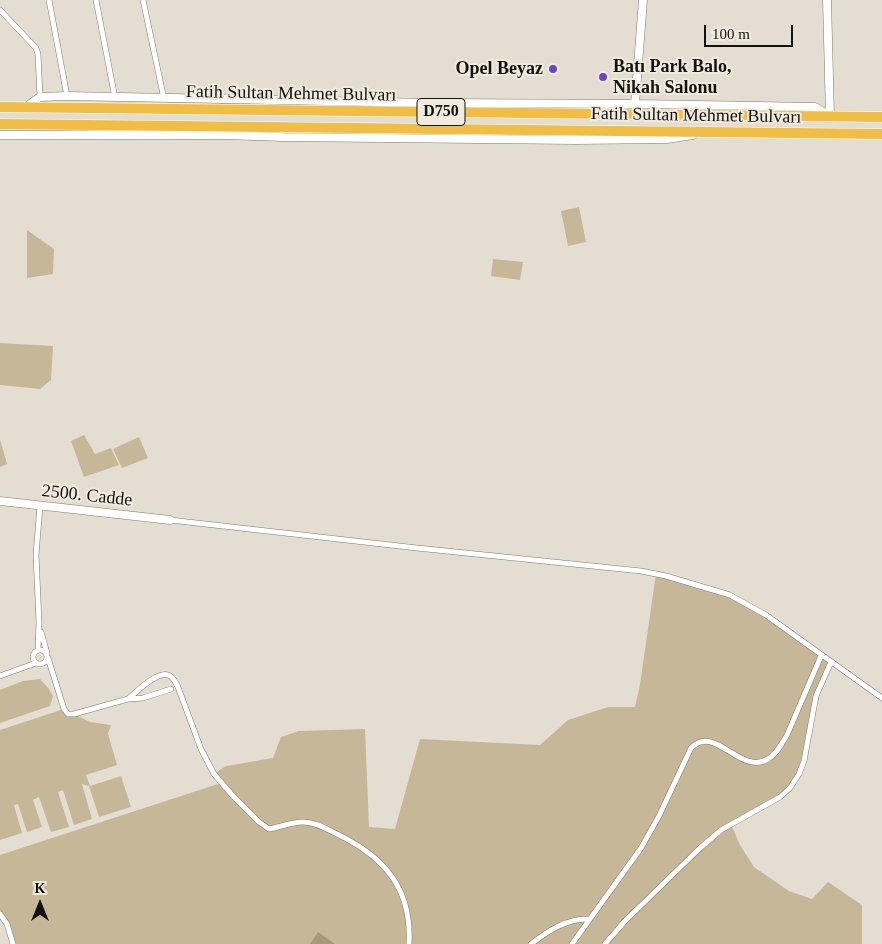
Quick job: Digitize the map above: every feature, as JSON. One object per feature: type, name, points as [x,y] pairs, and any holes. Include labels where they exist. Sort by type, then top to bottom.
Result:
[{"type":"highway","name":"Fatih Sultan Mehmet Bulvarı","points":[[0,107],[882,117]]},
{"type":"highway","name":"Fatih Sultan Mehmet Bulvarı","points":[[0,124],[882,134]]},
{"type":"street","points":[[49,0],[66,96]]},
{"type":"street","points":[[96,0],[115,98]]},
{"type":"street","points":[[143,0],[164,99]]},
{"type":"street","points":[[635,104],[643,0]]},
{"type":"street","points":[[827,0],[830,116]]},
{"type":"street","points":[[0,10],[36,48],[38,54],[40,97]]},
{"type":"street","points":[[25,108],[40,97],[66,96],[430,103],[815,107],[830,116]]},
{"type":"street","points":[[581,104],[622,114]]},
{"type":"street","points":[[0,134],[576,140],[667,139],[716,132]]},
{"type":"street","name":"2500. Cadde","points":[[0,501],[170,520]]},
{"type":"street","points":[[34,661],[34,653],[38,650],[39,622],[36,555],[40,506]]},
{"type":"street","points":[[170,520],[641,571],[666,576],[730,595],[766,616],[882,698]]},
{"type":"street","points":[[39,622],[42,641],[64,709],[68,714],[128,699],[143,698],[171,689]]},
{"type":"street","points":[[38,650],[43,650],[47,656]]},
{"type":"street","points":[[43,664],[47,656]]},
{"type":"street","points":[[572,944],[641,848],[691,748],[696,742],[709,741],[747,761],[763,761],[768,759],[781,746],[787,735],[821,656]]},
{"type":"street","points":[[0,676],[34,661],[43,664],[55,678]]},
{"type":"street","points":[[605,944],[625,921],[721,830],[780,797],[790,788],[799,774],[804,761],[816,696],[832,662]]},
{"type":"street","points":[[128,699],[161,675],[168,674],[173,678],[201,749],[214,774],[233,796],[259,822],[269,829],[303,822],[316,824],[370,852],[399,888],[407,912],[409,944]]},
{"type":"street","points":[[0,914],[7,924],[13,944]]},
{"type":"street","points":[[531,944],[562,924],[579,918],[589,919]]},
{"type":"shaded area","points":[[579,207],[586,242],[568,246],[561,211]]},
{"type":"shaded area","points":[[27,230],[54,249],[53,274],[27,278]]},
{"type":"shaded area","points":[[493,259],[523,262],[520,280],[491,276]]},
{"type":"shaded area","points":[[0,343],[53,346],[51,380],[40,389],[0,385]]},
{"type":"shaded area","points":[[84,435],[95,454],[111,448],[119,465],[84,477],[71,441]]},
{"type":"shaded area","points":[[139,437],[148,458],[122,468],[113,449]]},
{"type":"shaded area","points":[[0,439],[7,464],[0,467]]},
{"type":"shaded area","points":[[656,574],[730,595],[766,615],[831,662],[816,696],[799,774],[780,797],[731,824],[740,845],[754,867],[789,891],[812,899],[828,882],[862,905],[862,944],[13,944],[0,914],[0,855],[221,783],[214,774],[226,766],[273,758],[281,737],[299,731],[365,729],[369,827],[395,829],[420,739],[540,745],[568,720],[608,707],[635,707]]},
{"type":"shaded area","points":[[40,679],[53,696],[50,706],[0,723],[0,690],[23,681]]},
{"type":"shaded area","points":[[64,709],[90,722],[111,725],[108,734],[117,765],[86,775],[90,786],[121,776],[131,807],[99,817],[89,786],[82,784],[92,819],[74,825],[63,790],[58,792],[69,827],[51,832],[39,797],[33,800],[42,827],[27,832],[18,804],[14,805],[22,833],[0,840],[0,730]]},
{"type":"shaded area","points":[[318,932],[335,944],[310,944]]},
{"type":"place","name":"Opel Beyaz","points":[[553,69]]},
{"type":"place","name":"Batı Park Balo, Nikah Salonu","points":[[603,77]]}]
